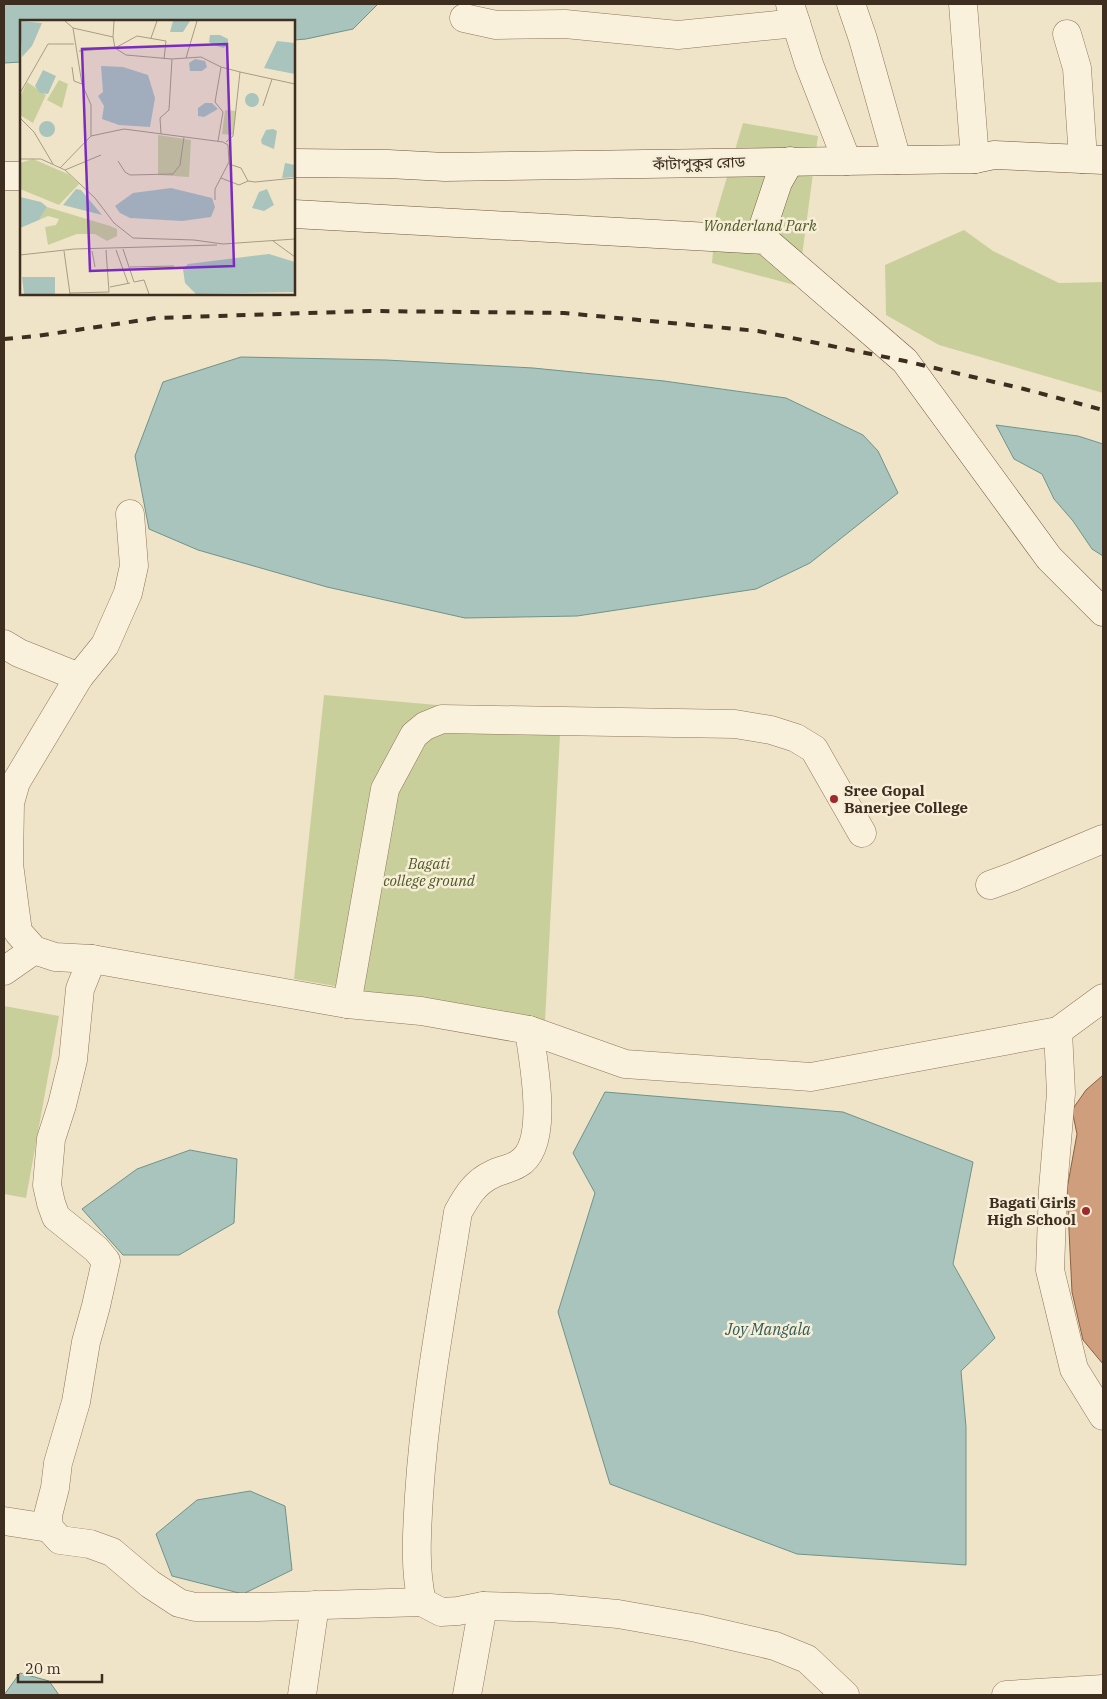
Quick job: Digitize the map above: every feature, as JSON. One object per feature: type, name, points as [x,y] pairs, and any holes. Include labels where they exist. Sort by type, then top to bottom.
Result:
[{"type":"street","points":[[851,4],[863,39],[897,160]]},
{"type":"street","points":[[963,4],[975,158]]},
{"type":"street","points":[[464,18],[496,25],[565,24],[678,35],[793,13],[809,64],[847,160]]},
{"type":"street","points":[[1067,34],[1077,68],[1093,159]]},
{"type":"street","name":"কাঁটাপুকুর রোড","points":[[295,163],[388,164],[445,168],[897,160],[975,158],[994,155],[1093,159]]},
{"type":"street","points":[[765,240],[764,224],[778,182],[790,161]]},
{"type":"street","points":[[4,176],[20,176]]},
{"type":"street","points":[[295,214],[765,240],[905,361],[1049,558],[1103,612]]},
{"type":"street","points":[[130,514],[134,566],[128,593],[105,645],[79,678],[10,780],[9,864],[18,932],[34,950],[54,957],[92,959],[347,1004],[421,1011],[529,1030],[625,1064],[811,1077],[1058,1031],[1103,998]]},
{"type":"street","points":[[4,644],[19,653],[79,678]]},
{"type":"street","points":[[347,1004],[385,789],[414,735],[425,726],[442,719],[735,724],[771,730],[796,738],[814,749],[862,834]]},
{"type":"street","points":[[990,885],[1012,878],[1103,839]]},
{"type":"street","points":[[4,971],[34,950]]},
{"type":"street","points":[[92,959],[80,989],[72,1060],[62,1105],[51,1139],[48,1185],[56,1217],[96,1249],[106,1261],[86,1342],[76,1402],[58,1463],[55,1488],[48,1515],[49,1528],[60,1540],[90,1544],[112,1552],[150,1584],[179,1603],[196,1607],[258,1608],[422,1602],[441,1612],[483,1606],[550,1608],[618,1614],[697,1628],[775,1646],[807,1659],[845,1695]]},
{"type":"street","points":[[422,1602],[417,1582],[417,1532],[422,1451],[431,1378],[458,1212],[470,1192],[491,1175],[520,1164],[531,1152],[535,1141],[538,1090],[529,1030]]},
{"type":"street","points":[[1058,1031],[1061,1093],[1053,1189],[1050,1270],[1074,1369],[1103,1416]]},
{"type":"street","points":[[4,1521],[49,1528]]},
{"type":"street","points":[[302,1695],[315,1605]]},
{"type":"street","points":[[467,1695],[483,1606]]},
{"type":"street","points":[[1006,1695],[1103,1689]]},
{"type":"green space","name":"Wonderland Park","points":[[743,123],[818,136],[798,286],[712,263],[716,214]]},
{"type":"green space","points":[[964,230],[993,251],[1059,283],[1103,282],[1103,393],[939,345],[886,315],[885,265]]},
{"type":"green space","name":"Bagati college ground","points":[[324,695],[561,716],[545,1022],[294,979]]},
{"type":"green space","points":[[4,1006],[59,1016],[26,1198],[4,1194]]},
{"type":"water","points":[[4,4],[378,4],[353,29],[295,40],[295,20],[20,20],[20,62],[4,63]]},
{"type":"water","points":[[241,357],[386,360],[533,368],[664,381],[786,398],[863,435],[878,451],[898,493],[810,563],[756,589],[577,616],[465,618],[327,587],[198,550],[149,529],[135,456],[163,382]]},
{"type":"water","points":[[996,425],[1078,436],[1103,444],[1103,556],[1092,549],[1073,521],[1054,499],[1042,474],[1014,459]]},
{"type":"water","name":"Joy Mangala","points":[[605,1092],[843,1112],[973,1162],[953,1264],[995,1338],[961,1371],[966,1427],[966,1565],[797,1554],[610,1484],[558,1312],[595,1193],[573,1153]]},
{"type":"water","points":[[190,1150],[237,1159],[234,1223],[179,1255],[123,1255],[82,1209],[137,1169]]},
{"type":"water","points":[[250,1491],[285,1506],[292,1570],[243,1594],[172,1576],[156,1534],[197,1500]]},
{"type":"water","points":[[20,1673],[49,1681],[59,1695],[4,1695]]},
{"type":"building","name":"Bagati Girls High School","points":[[1102,1076],[1103,1364],[1083,1340],[1072,1292],[1067,1189],[1077,1134],[1072,1110],[1086,1090]]},
{"type":"railway","points":[[4,339],[37,336],[156,318],[370,311],[564,313],[758,331],[905,361],[1103,410]]},
{"type":"place","name":"Sree Gopal Banerjee College","points":[[834,799]]},
{"type":"place","name":"Bagati Girls High School","points":[[1086,1211]]}]
